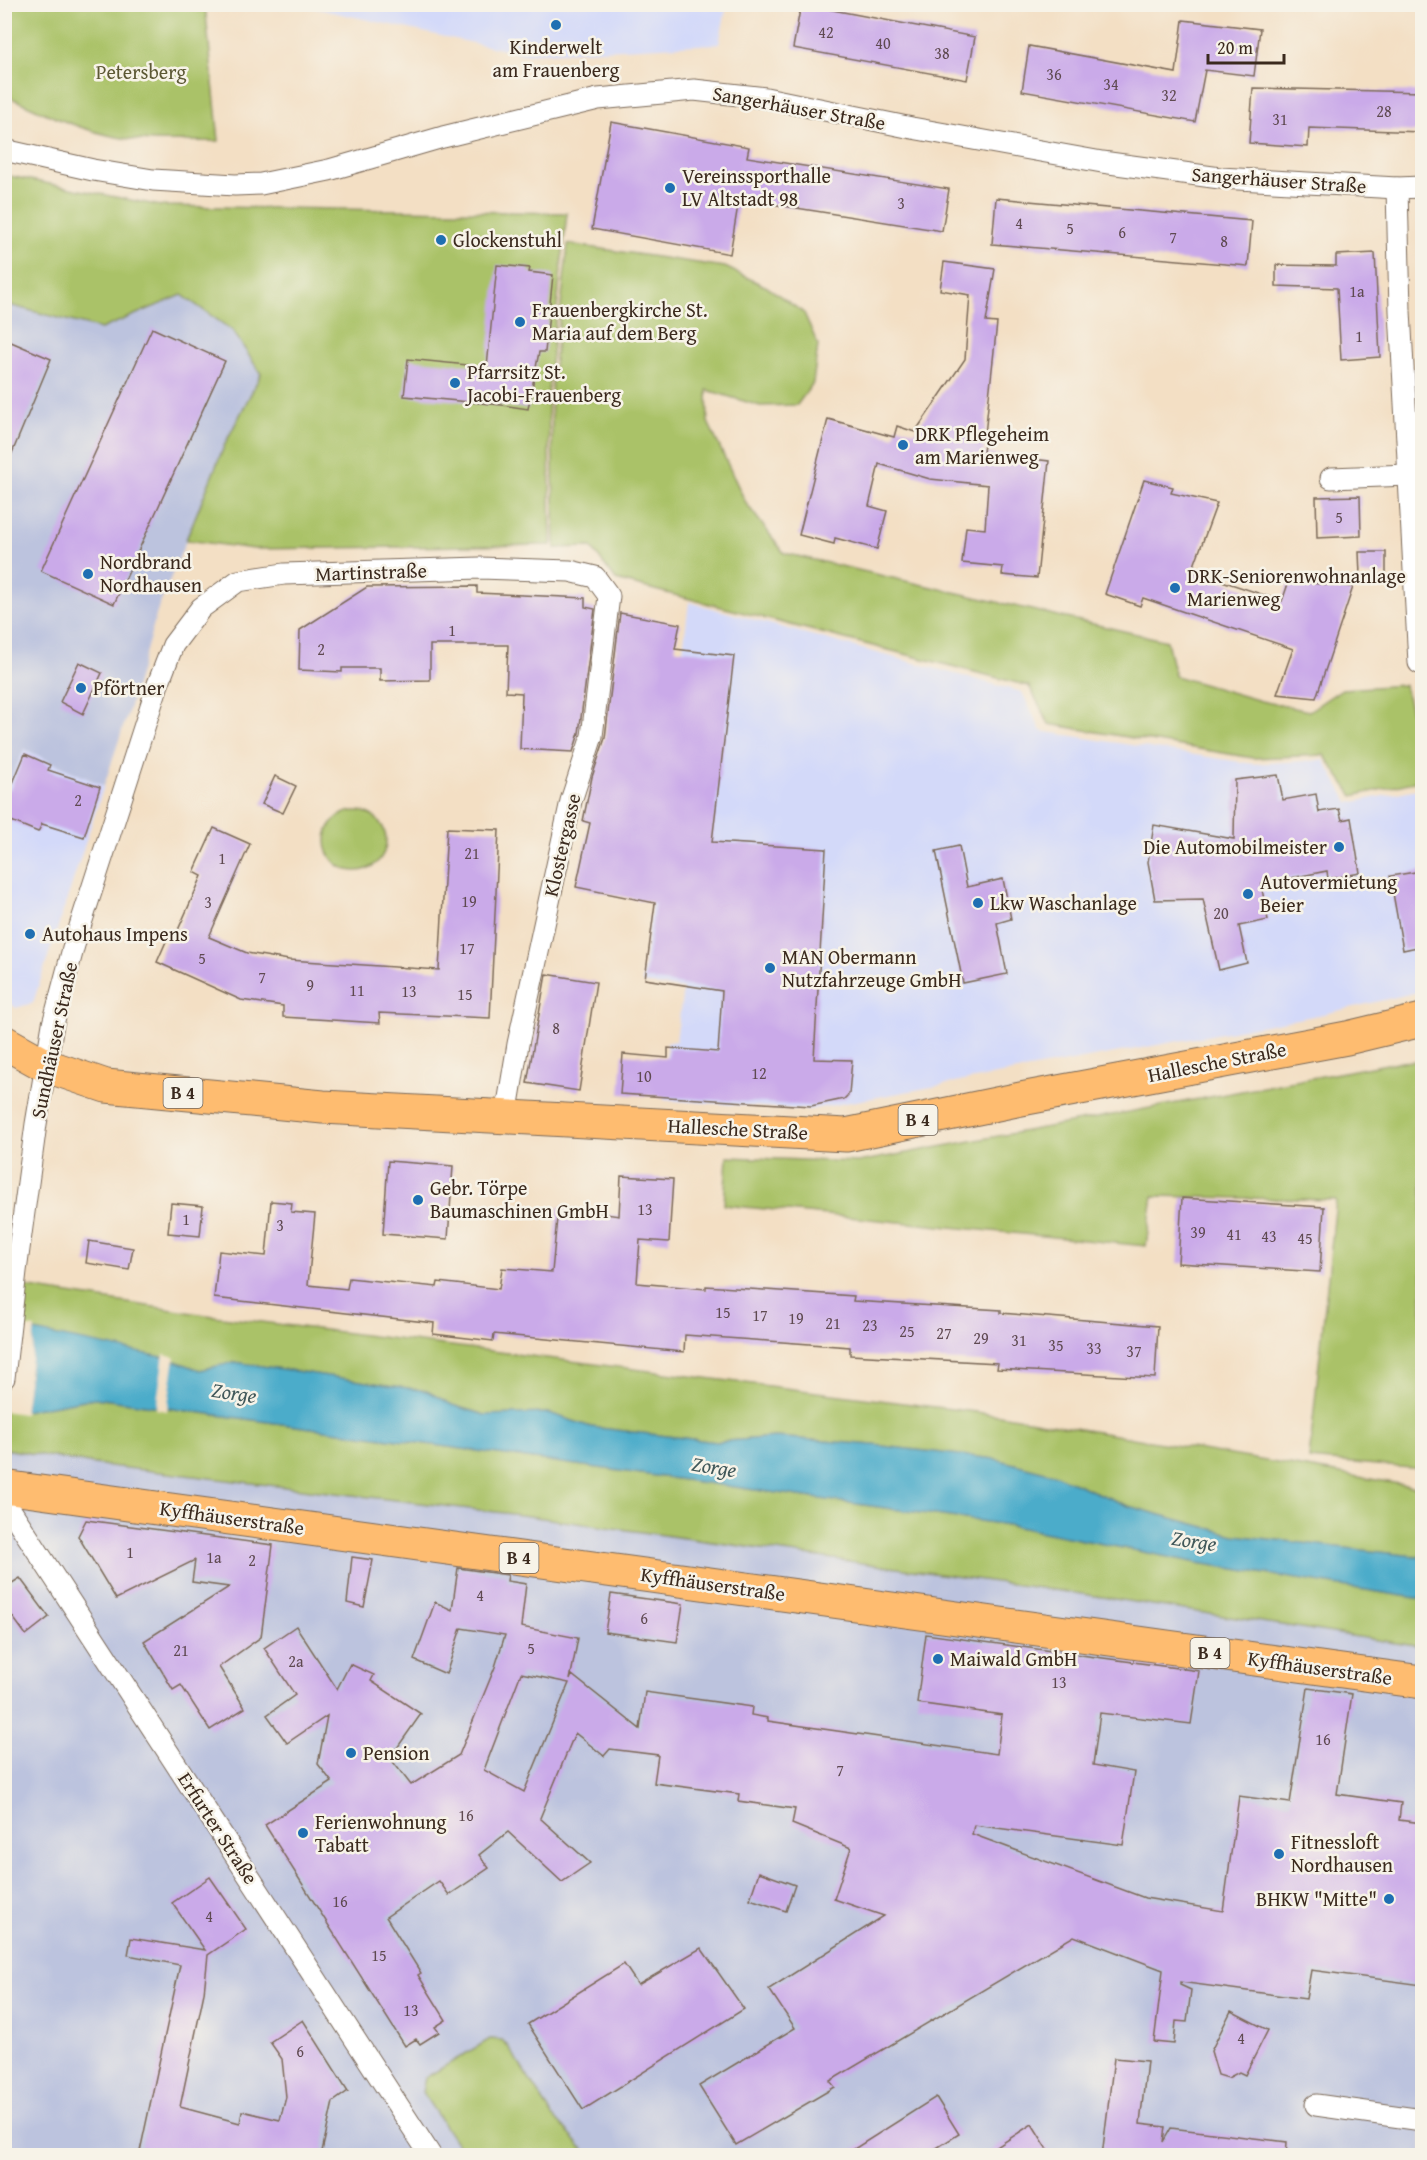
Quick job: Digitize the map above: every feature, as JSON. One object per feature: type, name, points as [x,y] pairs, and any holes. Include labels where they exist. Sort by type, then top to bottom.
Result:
[{"type":"main road","name":"Hallesche Straße","points":[[47,1066],[106,1086],[323,1107],[846,1135],[1021,1099],[1347,1038],[1422,1020]]},
{"type":"main road","name":"B 4","points":[[4,1042],[47,1066]]},
{"type":"main road","name":"Kyffhäuserstraße","points":[[4,1486],[1422,1682]]},
{"type":"main road","name":"B 4","points":[[1386,1677],[1422,1687]]},
{"type":"street","name":"Sangerhäuser Straße","points":[[4,150],[93,170],[153,180],[235,185],[261,184],[329,170],[443,137],[598,99],[694,90],[766,98],[912,128],[1101,162],[1220,178],[1397,188],[1422,187]]},
{"type":"street","points":[[1397,188],[1408,475],[1419,663]]},
{"type":"street","points":[[1331,478],[1408,475]]},
{"type":"street","name":"Martinstraße","points":[[173,645],[201,608],[238,581],[284,574],[480,568],[570,571],[595,577]]},
{"type":"street","name":"Klostergasse","points":[[506,1116],[518,1044],[571,801],[592,736],[609,596],[595,577]]},
{"type":"street","name":"Sundhäuser Straße","points":[[4,1378],[36,1124],[53,1024],[74,945],[158,684],[173,645]]},
{"type":"street","name":"Erfurter Straße","points":[[4,1500],[431,2156]]},
{"type":"street","points":[[1316,2105],[1422,2120]]},
{"type":"shaded area","name":"Kinderwelt am Frauenberg","points":[[300,5],[727,5],[719,44],[523,54]]},
{"type":"shaded area","name":"Nordbrand Nordhausen","points":[[182,295],[233,331],[261,374],[225,445],[158,609],[104,786],[24,749],[5,792],[5,304],[101,329]]},
{"type":"shaded area","points":[[689,602],[1022,692],[1041,731],[1253,764],[1324,760],[1349,803],[1422,788],[1422,991],[1324,1014],[808,1110],[664,1100],[667,1043],[676,1041],[683,989],[642,983]]},
{"type":"shaded area","points":[[24,749],[104,786],[33,1003],[16,1008],[5,1000],[4,792]]},
{"type":"shaded area","points":[[4,1449],[101,1465],[521,1515],[1089,1595],[1422,1647],[1422,2155],[5,2155]]},
{"type":"green space","name":"Petersberg","points":[[5,4],[205,5],[219,141],[146,141],[107,135],[62,120],[5,95]]},
{"type":"green space","points":[[10,176],[161,206],[567,213],[548,392],[551,545],[254,549],[186,540],[225,444],[261,374],[233,331],[182,295],[101,329],[5,304],[4,188]]},
{"type":"green space","points":[[568,244],[725,267],[767,287],[804,313],[818,345],[813,383],[797,405],[760,406],[707,390],[708,422],[746,503],[784,553],[1167,641],[1175,676],[1261,701],[1309,711],[1342,689],[1404,685],[1422,752],[1422,780],[1353,796],[1324,755],[1253,758],[1049,724],[1029,686],[616,580],[591,547],[555,548],[551,393]]},
{"type":"green space","points":[[356,811],[373,816],[381,824],[386,841],[381,858],[373,866],[356,871],[339,866],[331,858],[326,841],[331,824],[339,816]]},
{"type":"green space","points":[[1420,1061],[1422,1064],[1422,1469],[1309,1459],[1336,1200],[1153,1196],[1146,1246],[724,1205],[727,1157],[858,1162],[1398,1062]]},
{"type":"green space","points":[[4,1284],[206,1315],[999,1415],[1422,1488],[1422,1557],[1234,1535],[1128,1506],[1053,1474],[995,1459],[775,1437],[717,1442],[591,1427],[549,1413],[485,1415],[452,1405],[427,1391],[235,1362],[200,1370],[167,1358],[5,1329]]},
{"type":"green space","points":[[95,1398],[1008,1525],[1198,1563],[1422,1599],[1422,1647],[1089,1595],[521,1515],[101,1465],[5,1449],[4,1408],[24,1411]]},
{"type":"green space","points":[[490,2039],[502,2040],[508,2046],[552,2115],[585,2151],[580,2155],[464,2155],[422,2092],[425,2078]]},
{"type":"water","name":"Zorge","points":[[34,1331],[167,1358],[200,1370],[235,1362],[427,1391],[452,1405],[485,1415],[549,1413],[591,1427],[717,1442],[775,1437],[995,1459],[1053,1474],[1128,1506],[1234,1535],[1422,1557],[1422,1599],[1198,1563],[1008,1525],[95,1398],[24,1411]]},
{"type":"pier","points":[[4,1326],[35,1328],[24,1414],[4,1411]]},
{"type":"pier","points":[[164,1354],[175,1357],[167,1411],[156,1409]]},
{"type":"building","points":[[801,4],[975,37],[967,80],[793,48]]},
{"type":"building","points":[[1183,20],[1260,29],[1254,76],[1205,70],[1195,122],[1022,91],[1029,46],[1176,73]]},
{"type":"building","points":[[1253,88],[1422,92],[1422,132],[1309,128],[1308,147],[1249,143]]},
{"type":"building","name":"Vereinssporthalle LV Altstadt 98","points":[[611,122],[749,147],[747,157],[949,189],[942,231],[739,199],[730,254],[592,229]]},
{"type":"building","points":[[996,198],[1252,221],[1248,266],[992,244]]},
{"type":"building","points":[[1375,253],[1380,357],[1341,360],[1337,288],[1276,286],[1276,265],[1336,266],[1336,255]]},
{"type":"building","name":"DRK Pflegeheim am Marienweg","points":[[944,262],[995,269],[986,322],[997,323],[983,453],[1049,461],[1037,578],[1002,575],[1003,567],[962,563],[966,527],[985,529],[988,485],[930,479],[879,464],[869,506],[887,511],[877,549],[835,538],[834,544],[799,535],[828,419],[894,437],[897,426],[915,432],[965,359],[970,295],[940,290]]},
{"type":"building","points":[[497,265],[530,268],[529,272],[553,275],[545,352],[539,352],[528,409],[404,396],[408,359],[487,367]]},
{"type":"building","points":[[152,328],[225,361],[114,604],[41,571]]},
{"type":"building","points":[[4,339],[51,359],[5,470],[4,470]]},
{"type":"building","name":"DRK-Seniorenwohnanlage Marienweg","points":[[1144,480],[1173,487],[1171,493],[1217,503],[1192,571],[1282,601],[1289,581],[1353,587],[1316,698],[1277,694],[1293,649],[1143,598],[1140,606],[1105,594]]},
{"type":"building","points":[[1360,496],[1361,536],[1317,538],[1316,497]]},
{"type":"building","points":[[1359,552],[1386,552],[1386,574],[1360,575]]},
{"type":"building","points":[[477,586],[477,593],[585,598],[585,607],[595,609],[579,733],[573,752],[520,749],[522,693],[506,692],[508,645],[430,645],[430,680],[380,681],[380,668],[342,668],[342,672],[299,670],[300,630],[367,587]]},
{"type":"building","points":[[620,613],[680,624],[675,649],[734,656],[712,842],[826,849],[814,1059],[852,1060],[849,1094],[844,1099],[811,1106],[620,1094],[623,1054],[668,1058],[668,1048],[718,1052],[722,991],[645,979],[655,903],[576,887],[590,823],[583,821],[592,777],[605,738]]},
{"type":"building","name":"Pförtner","points":[[79,662],[102,673],[83,714],[60,702]]},
{"type":"building","points":[[25,754],[50,765],[48,770],[100,787],[84,837],[42,824],[38,832],[4,818],[4,788],[10,790]]},
{"type":"building","points":[[1278,775],[1283,800],[1316,794],[1319,812],[1339,809],[1342,820],[1351,818],[1360,873],[1328,879],[1327,871],[1261,884],[1268,920],[1239,926],[1247,963],[1219,970],[1203,899],[1155,900],[1148,862],[1154,825],[1234,839],[1235,780]]},
{"type":"building","points":[[275,776],[296,786],[283,813],[262,804]]},
{"type":"building","points":[[214,828],[250,844],[209,937],[247,953],[289,960],[439,970],[447,828],[499,830],[490,1018],[379,1013],[380,1023],[283,1017],[283,1006],[241,1000],[157,962],[168,937],[174,939],[202,876],[194,872]]},
{"type":"building","name":"Lkw Waschanlage","points":[[959,846],[967,887],[1003,879],[1011,919],[997,923],[1007,974],[963,983],[936,851]]},
{"type":"building","points":[[1422,871],[1422,946],[1403,950],[1390,876]]},
{"type":"building","points":[[546,974],[596,982],[579,1091],[527,1083]]},
{"type":"building","name":"Gebr. Törpe Baumaschinen GmbH","points":[[388,1161],[453,1166],[448,1239],[383,1234]]},
{"type":"building","points":[[621,1176],[673,1179],[669,1242],[640,1240],[637,1283],[706,1289],[706,1286],[854,1296],[853,1301],[1001,1310],[1001,1313],[1158,1326],[1155,1378],[997,1369],[998,1363],[850,1355],[850,1347],[685,1335],[684,1352],[494,1334],[493,1341],[433,1334],[434,1323],[214,1298],[219,1251],[266,1256],[271,1201],[292,1203],[291,1212],[315,1214],[308,1285],[347,1289],[349,1278],[437,1287],[438,1282],[499,1289],[502,1268],[552,1272],[558,1207],[619,1216]]},
{"type":"building","points":[[1182,1198],[1324,1207],[1320,1272],[1178,1263]]},
{"type":"building","points":[[171,1203],[203,1206],[200,1236],[168,1233]]},
{"type":"building","points":[[89,1241],[133,1248],[129,1270],[86,1263]]},
{"type":"building","points":[[86,1520],[273,1545],[261,1637],[219,1667],[245,1708],[210,1730],[181,1685],[173,1690],[144,1641],[229,1587],[192,1582],[195,1560],[116,1599],[78,1536]]},
{"type":"building","points":[[352,1557],[373,1560],[364,1607],[347,1603]]},
{"type":"building","points":[[458,1568],[508,1575],[507,1581],[526,1584],[521,1627],[578,1638],[570,1680],[572,1675],[640,1729],[645,1692],[752,1707],[751,1715],[768,1718],[768,1721],[997,1754],[1002,1715],[917,1703],[926,1634],[1199,1671],[1191,1724],[1100,1713],[1093,1765],[1134,1772],[1123,1845],[974,1825],[972,1834],[1145,1898],[1223,1911],[1239,1796],[1290,1803],[1308,1688],[1352,1694],[1337,1794],[1401,1803],[1399,1820],[1422,1823],[1422,1985],[1311,1970],[1306,1999],[1180,1982],[1180,1985],[1191,1990],[1187,2022],[1176,2021],[1174,2044],[1154,2042],[1163,1970],[1074,1936],[830,2081],[835,2087],[736,2145],[699,2086],[795,2028],[769,1989],[884,1916],[834,1899],[851,1848],[792,1824],[795,1809],[738,1801],[739,1794],[654,1783],[658,1755],[610,1749],[604,1756],[575,1733],[540,1818],[590,1863],[562,1882],[508,1832],[479,1855],[489,1868],[449,1895],[439,1881],[386,1917],[421,1973],[418,1975],[446,2020],[435,2027],[439,2032],[420,2044],[416,2039],[405,2046],[265,1825],[332,1782],[318,1764],[327,1716],[287,1743],[267,1715],[295,1695],[264,1648],[296,1626],[337,1689],[350,1664],[374,1675],[371,1681],[421,1714],[390,1758],[411,1785],[459,1755],[495,1667],[505,1635],[461,1628],[446,1674],[414,1660],[435,1602],[452,1610]],"holes":[[[521,1673],[569,1683],[524,1792],[484,1770]]]},
{"type":"building","points":[[20,1578],[49,1617],[26,1635],[4,1605],[4,1588]]},
{"type":"building","points":[[611,1594],[683,1604],[677,1642],[605,1632]]},
{"type":"building","points":[[759,1872],[795,1885],[786,1911],[750,1899]]},
{"type":"building","points":[[210,1877],[246,1929],[208,1955],[204,1993],[180,2107],[240,2123],[242,2111],[280,2120],[286,2097],[282,2059],[270,2042],[303,2020],[348,2091],[333,2102],[321,2156],[139,2156],[180,1965],[128,1955],[131,1938],[205,1950],[172,1903]]},
{"type":"building","points":[[701,1948],[744,2009],[583,2110],[528,2024],[624,1964],[638,1985]]},
{"type":"building","points":[[1231,2011],[1268,2030],[1245,2075],[1239,2072],[1228,2078],[1218,2075],[1211,2051]]},
{"type":"building","points":[[1114,2058],[1147,2061],[1140,2124],[1165,2127],[1163,2142],[1171,2128],[1287,2142],[1286,2156],[1102,2156]]},
{"type":"building","points":[[936,2097],[959,2134],[924,2156],[843,2156]]},
{"type":"building","points":[[1032,2124],[1052,2156],[983,2156]]},
{"type":"railway","points":[[964,2156],[972,2151]]},
{"type":"place","name":"Kinderwelt am Frauenberg","points":[[556,25]]},
{"type":"place","name":"Vereinssporthalle LV Altstadt 98","points":[[670,188]]},
{"type":"place","name":"Glockenstuhl","points":[[441,240]]},
{"type":"place","name":"Frauenbergkirche St. Maria auf dem Berg","points":[[520,322]]},
{"type":"place","name":"Pfarrsitz St. Jacobi-Frauenberg","points":[[455,383]]},
{"type":"place","name":"DRK Pflegeheim am Marienweg","points":[[903,445]]},
{"type":"place","name":"Nordbrand Nordhausen","points":[[88,574]]},
{"type":"place","name":"DRK-Seniorenwohnanlage Marienweg","points":[[1175,588]]},
{"type":"place","name":"Pförtner","points":[[81,688]]},
{"type":"place","name":"Die Automobilmeister","points":[[1339,847]]},
{"type":"place","name":"Autovermietung Beier","points":[[1248,894]]},
{"type":"place","name":"Lkw Waschanlage","points":[[978,903]]},
{"type":"place","name":"Autohaus Impens","points":[[30,934]]},
{"type":"place","name":"MAN Obermann Nutzfahrzeuge GmbH","points":[[770,968]]},
{"type":"place","name":"Gebr. Törpe Baumaschinen GmbH","points":[[418,1200]]},
{"type":"place","name":"Maiwald GmbH","points":[[938,1659]]},
{"type":"place","name":"Pension","points":[[351,1753]]},
{"type":"place","name":"Ferienwohnung Tabatt","points":[[303,1833]]},
{"type":"place","name":"Fitnessloft Nordhausen","points":[[1279,1854]]},
{"type":"place","name":"BHKW \"Mitte\"","points":[[1389,1899]]}]
